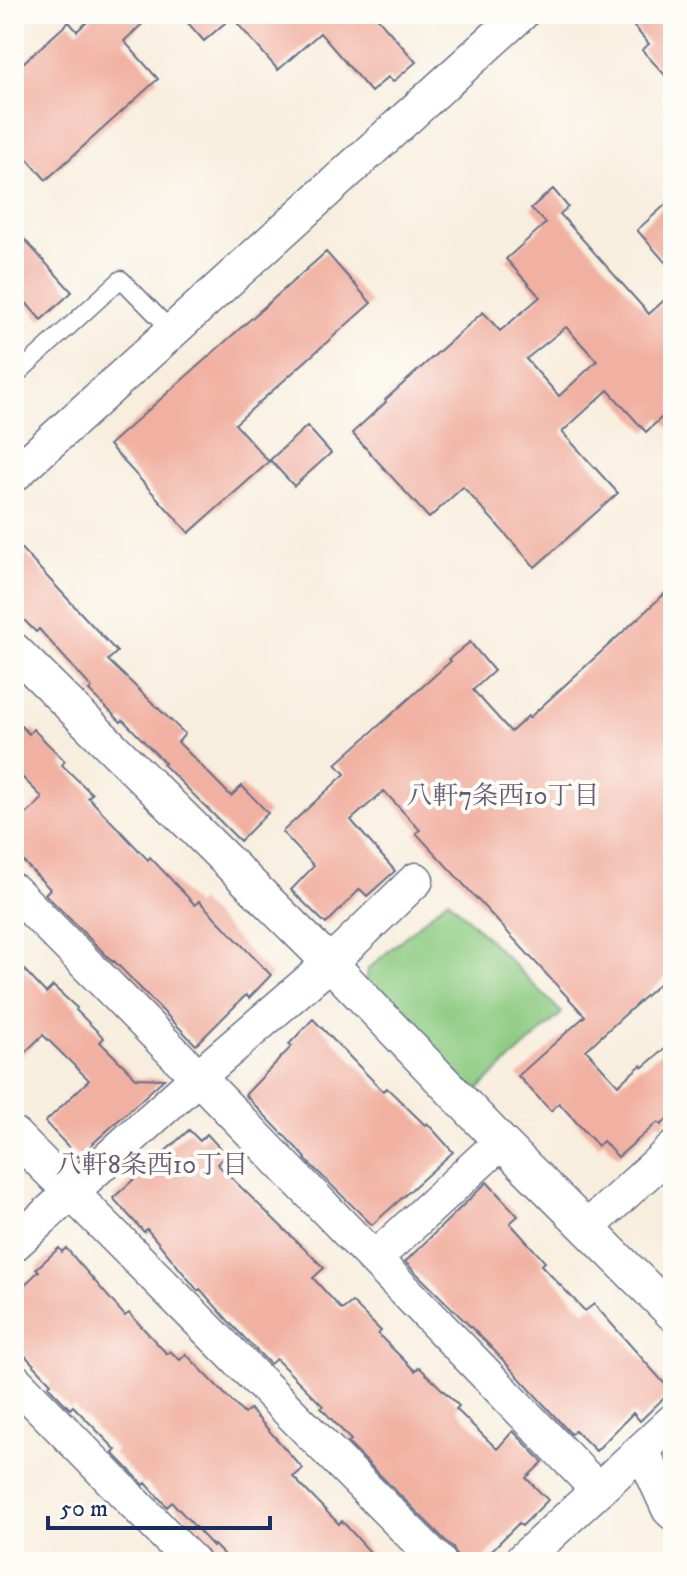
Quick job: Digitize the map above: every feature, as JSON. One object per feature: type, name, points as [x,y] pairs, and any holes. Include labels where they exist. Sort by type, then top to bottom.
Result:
[{"type":"street","points":[[14,475],[521,14]]},
{"type":"street","points":[[14,650],[330,963],[501,1142],[673,1314]]},
{"type":"street","points":[[14,1244],[198,1077],[330,963],[416,880]]},
{"type":"street","points":[[14,891],[598,1490]]},
{"type":"street","points":[[14,1135],[439,1562]]},
{"type":"street","points":[[374,1259],[501,1142]]},
{"type":"street","points":[[587,1228],[673,1149]]},
{"type":"street","points":[[14,1380],[192,1562]]},
{"type":"street","points":[[520,1562],[673,1421]]},
{"type":"street","points":[[642,1450],[673,1513]]},
{"type":"lane","points":[[14,377],[121,279],[173,332]]},
{"type":"green space","points":[[448,899],[562,1013],[475,1092],[366,982],[368,969]]},
{"type":"building","points":[[96,14],[153,14],[124,41],[158,79],[46,180],[14,144],[14,71],[69,22],[77,31]]},
{"type":"building","points":[[180,14],[374,14],[416,62],[393,82],[388,77],[371,92],[320,33],[278,70],[232,17],[204,41]]},
{"type":"building","points":[[623,14],[673,14],[673,84],[642,50],[649,44]]},
{"type":"building","points":[[553,189],[568,207],[560,214],[649,314],[673,292],[673,432],[661,418],[646,432],[608,390],[562,432],[618,493],[535,567],[463,487],[429,518],[352,433],[483,312],[500,331],[540,297],[506,259],[546,223],[531,208]],"holes":[[[566,327],[597,361],[559,396],[526,359]]]},
{"type":"building","points":[[673,198],[673,271],[637,230]]},
{"type":"building","points":[[14,228],[72,292],[41,320],[14,289]]},
{"type":"building","points":[[326,252],[371,303],[235,424],[269,462],[189,533],[109,445]]},
{"type":"building","points":[[307,426],[331,453],[294,486],[270,460]]},
{"type":"building","points":[[14,541],[117,652],[108,660],[185,734],[178,742],[231,796],[242,786],[268,813],[240,841],[123,720],[121,722],[89,691],[92,688],[39,629],[36,632],[14,610]]},
{"type":"building","points":[[673,586],[673,971],[586,1050],[618,1085],[673,1042],[673,1114],[661,1125],[658,1122],[618,1157],[603,1141],[598,1146],[559,1103],[551,1111],[518,1076],[585,1016],[416,833],[420,830],[384,791],[351,820],[395,871],[367,896],[360,889],[326,924],[291,890],[314,866],[282,832],[345,774],[336,764],[470,642],[494,671],[473,690],[511,732]]},
{"type":"building","points":[[14,719],[29,734],[33,729],[65,761],[62,765],[92,794],[88,797],[148,860],[150,857],[195,905],[199,901],[271,975],[249,998],[246,995],[196,1045],[45,894],[50,889],[14,852],[14,826],[42,799],[14,769]]},
{"type":"building","points":[[14,959],[46,993],[53,986],[77,1008],[104,1038],[100,1042],[136,1078],[164,1079],[78,1157],[45,1122],[89,1080],[43,1035],[14,1063]]},
{"type":"building","points":[[313,1019],[383,1091],[387,1088],[425,1125],[427,1123],[453,1152],[372,1225],[245,1095]]},
{"type":"building","points":[[189,1130],[200,1141],[207,1134],[226,1155],[217,1164],[324,1268],[313,1278],[342,1310],[352,1302],[381,1331],[378,1334],[415,1371],[419,1367],[497,1449],[513,1431],[543,1462],[526,1478],[548,1500],[522,1526],[519,1523],[480,1562],[458,1560],[453,1548],[348,1443],[351,1440],[321,1408],[323,1406],[276,1359],[270,1364],[200,1289],[198,1291],[147,1229],[144,1232],[113,1198]]},
{"type":"building","points":[[487,1182],[518,1216],[510,1223],[545,1262],[541,1265],[585,1311],[594,1304],[671,1391],[640,1421],[633,1413],[596,1451],[575,1430],[571,1434],[490,1346],[405,1262]]},
{"type":"building","points":[[59,1248],[62,1252],[66,1248],[125,1316],[129,1313],[167,1354],[170,1351],[180,1360],[186,1354],[244,1414],[250,1409],[303,1469],[293,1477],[339,1524],[342,1521],[379,1562],[231,1562],[172,1502],[167,1507],[146,1483],[144,1485],[113,1453],[116,1450],[73,1406],[70,1409],[48,1386],[51,1383],[14,1344],[14,1295]]},
{"type":"district","name":"八軒7条西10丁目","points":[[503,795]]},
{"type":"district","name":"八軒8条西10丁目","points":[[152,1164]]}]
